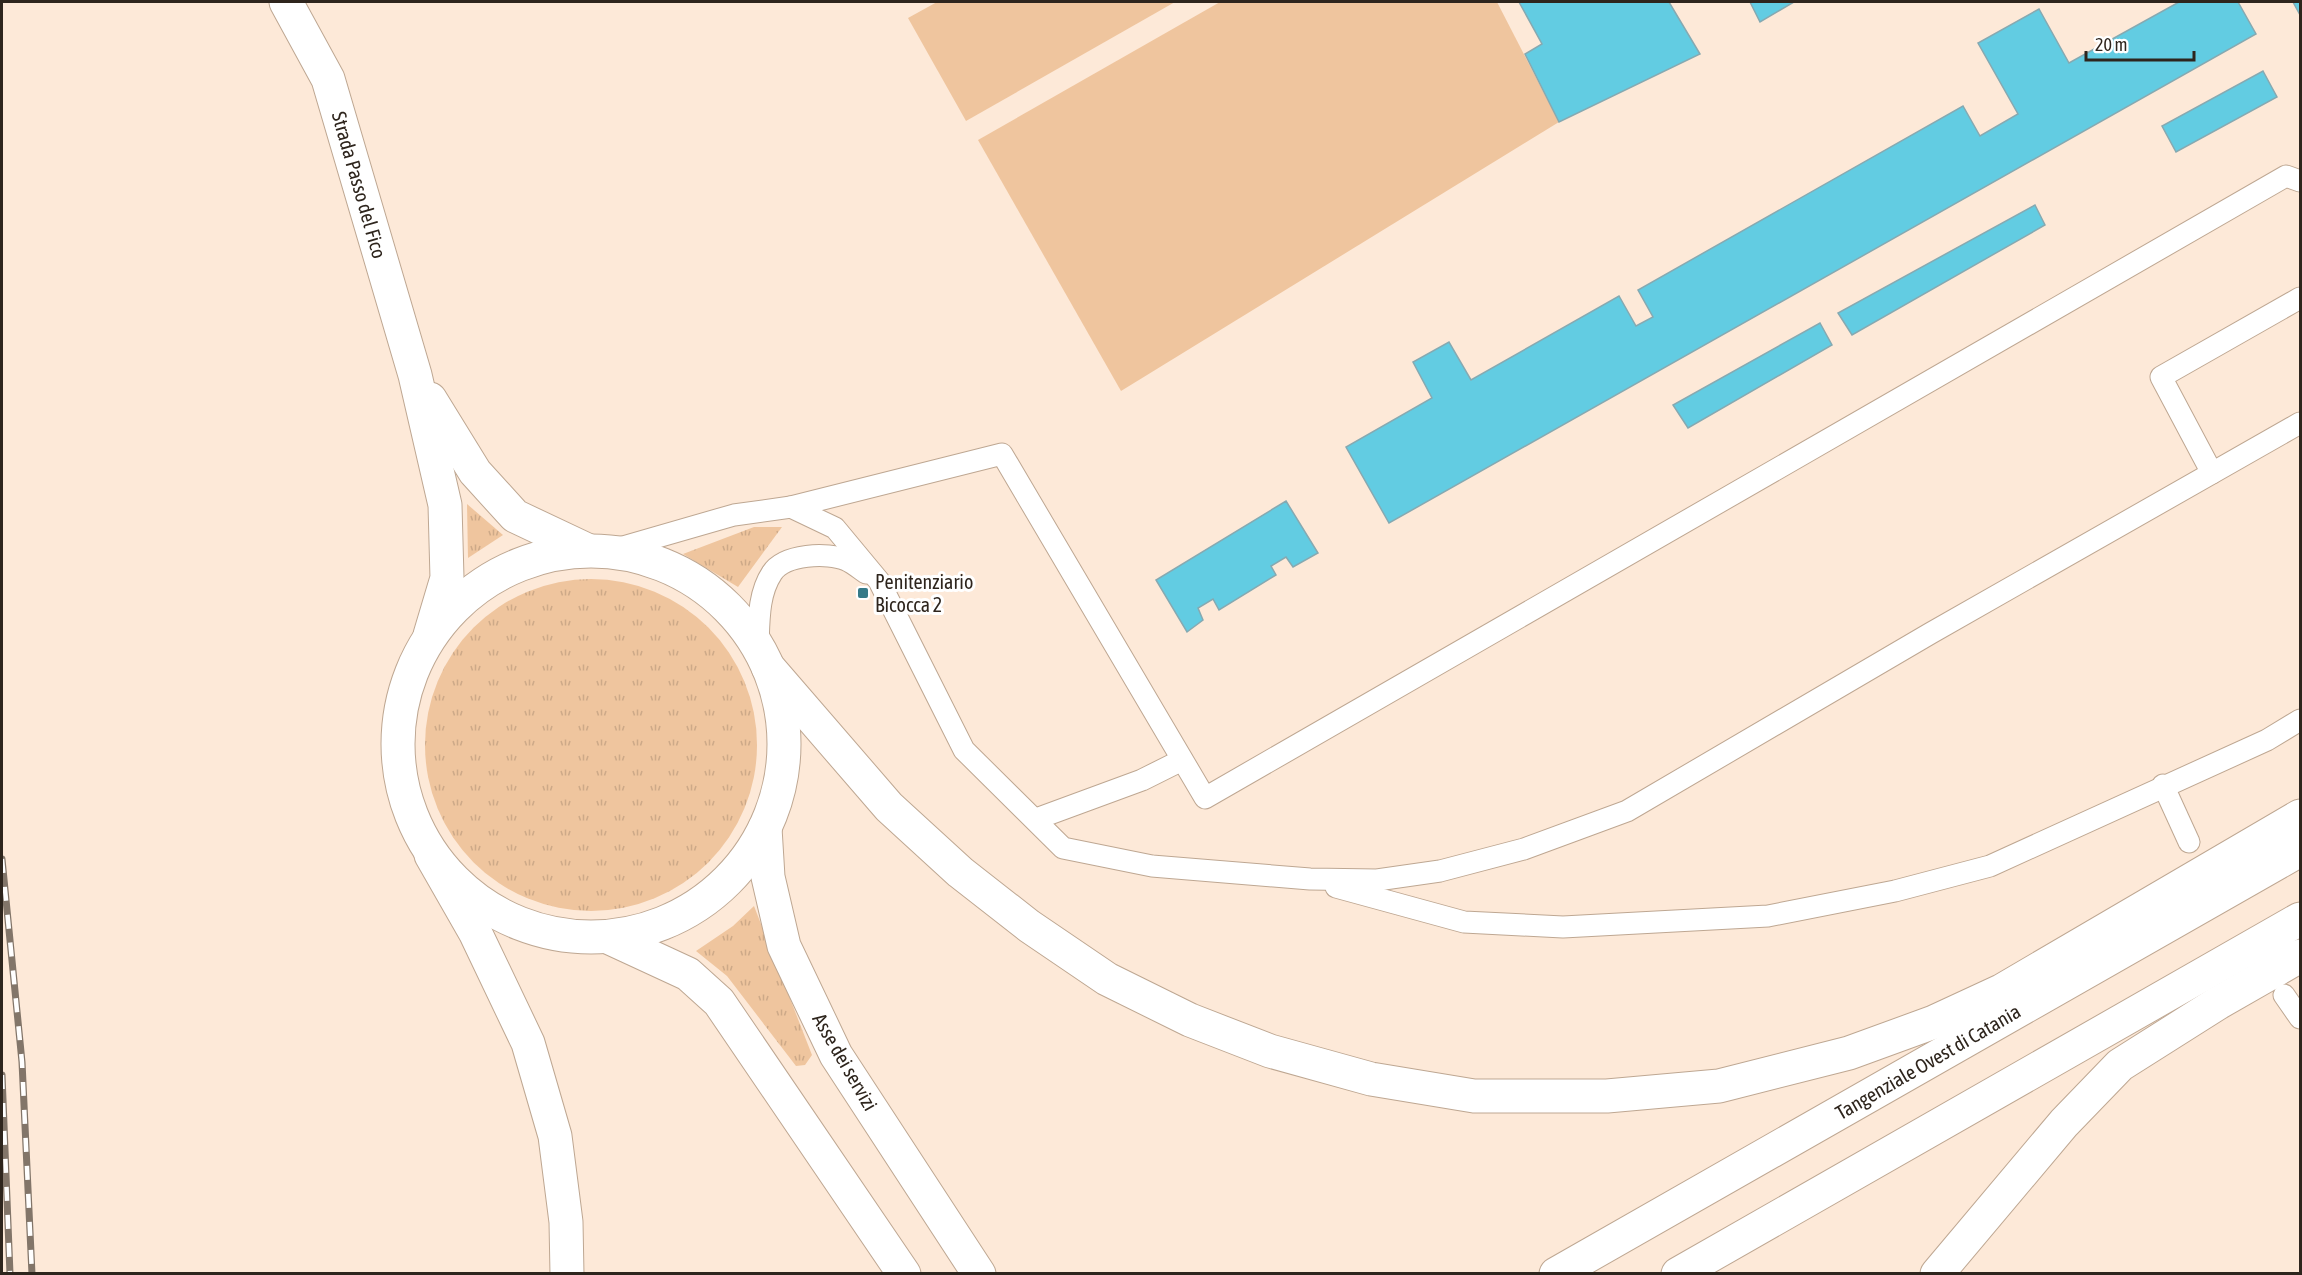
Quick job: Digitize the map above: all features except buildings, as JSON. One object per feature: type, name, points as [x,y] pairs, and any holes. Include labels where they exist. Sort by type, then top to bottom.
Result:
[{"type":"main road","name":"Strada Passo del Fico","points":[[286,2],[328,79],[415,375]]},
{"type":"main road","points":[[415,375],[475,472],[515,516],[598,550],[645,558],[679,571],[710,591],[730,610],[763,657],[889,807],[960,872],[1029,926],[1107,979],[1190,1020],[1270,1051],[1371,1079],[1474,1096],[1607,1096],[1719,1086],[1849,1053],[1934,1022],[2001,991],[2301,816]]},
{"type":"main road","points":[[415,375],[446,505],[447,578],[430,635],[410,676],[398,722],[398,768],[410,814],[475,932],[528,1043],[555,1136],[566,1222],[567,1274]]},
{"type":"main road","points":[[430,635],[461,600],[499,573],[542,556],[598,550]]},
{"type":"main road","points":[[431,855],[458,886],[491,911],[527,928],[567,937],[608,938],[647,930],[684,914],[717,892],[744,862],[765,828],[777,797],[783,765],[784,731],[779,698],[763,657]]},
{"type":"main road","name":"Asse dei servizi","points":[[765,828],[768,877],[784,946],[836,1055],[979,1274]]},
{"type":"main road","name":"Tangenziale Ovest di Catania","points":[[1556,1274],[2301,850]]},
{"type":"main road","points":[[1678,1274],[2301,919]]},
{"type":"main road","points":[[608,938],[688,975],[718,1002],[904,1274]]},
{"type":"main road","points":[[1937,1274],[2064,1123],[2120,1065],[2218,1003],[2301,956]]},
{"type":"lane","points":[[598,550],[734,514],[791,507],[1002,454],[1205,798],[2286,176],[2301,181]]},
{"type":"lane","points":[[2212,473],[2161,377],[2301,298]]},
{"type":"lane","points":[[791,507],[835,528],[879,581],[964,750],[1063,848],[1152,866],[1310,879],[1377,880],[1440,871],[1524,849],[1627,811],[1931,633],[2301,423]]},
{"type":"lane","points":[[763,657],[760,605],[772,572],[786,561],[813,556],[845,559],[879,581]]},
{"type":"lane","points":[[1310,879],[1464,922],[1563,927],[1768,916],[1895,891],[1990,866],[2091,822],[2163,785],[2267,740],[2301,720]]},
{"type":"lane","points":[[1036,819],[1142,780],[1182,760]]},
{"type":"lane","points":[[2163,785],[2189,842]]},
{"type":"lane","points":[[2284,995],[2301,1018]]},
{"type":"green space","points":[[937,2],[1175,2],[966,121],[908,18]]},
{"type":"green space","points":[[1220,2],[1497,2],[1559,122],[1121,391],[978,140]]},
{"type":"green space","points":[[467,504],[503,535],[468,558]]},
{"type":"green space","points":[[754,527],[782,527],[738,587],[683,554]]},
{"type":"green space","points":[[591,579],[623,582],[655,592],[683,607],[708,628],[729,653],[744,681],[754,713],[757,745],[754,777],[744,809],[729,837],[708,862],[683,883],[655,898],[623,908],[591,911],[559,908],[527,898],[499,883],[474,862],[453,837],[438,809],[428,777],[425,745],[428,713],[438,681],[453,653],[474,628],[499,607],[527,592],[559,582]]},
{"type":"green space","points":[[754,906],[812,1055],[805,1065],[796,1066],[727,976],[696,951],[733,926]]},
{"type":"railway","points":[[2,859],[22,1062],[32,1274]]},
{"type":"railway","points":[[2,1075],[10,1274]]},
{"type":"place","name":"Penitenziario Bicocca 2","points":[[863,593]]}]
